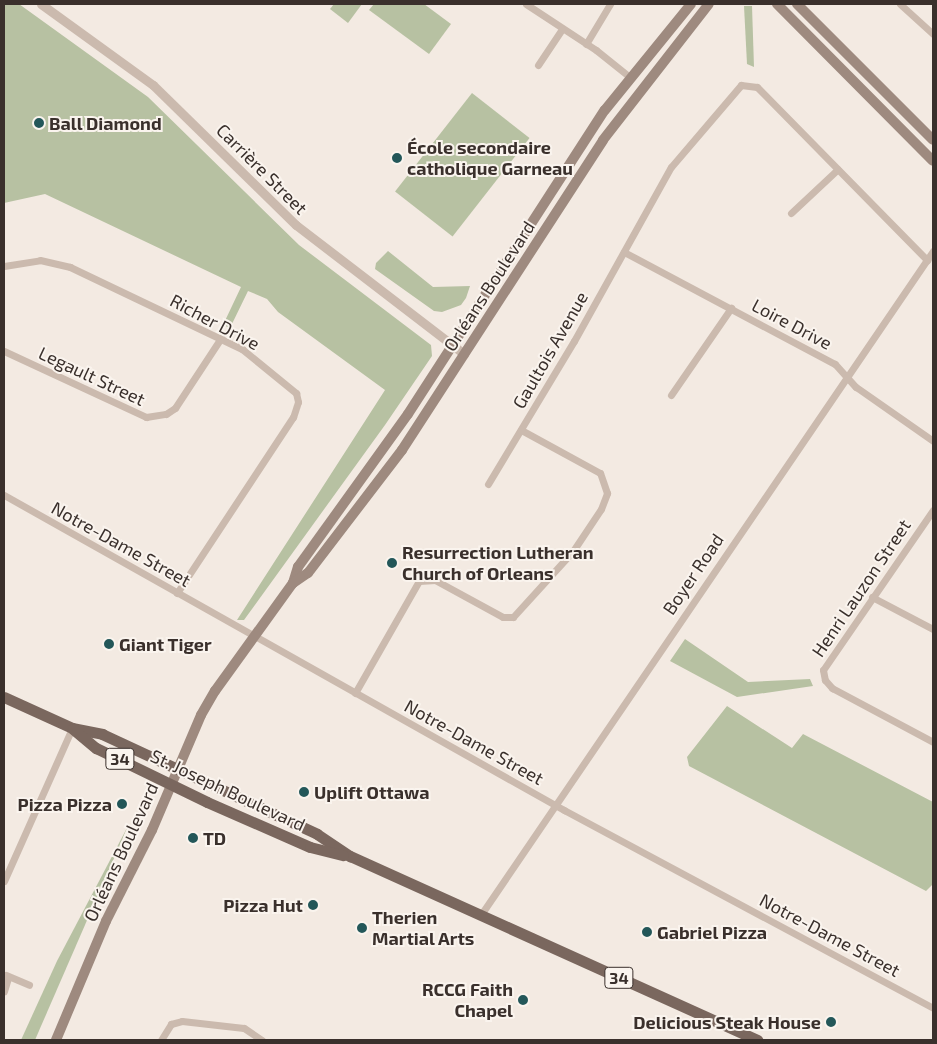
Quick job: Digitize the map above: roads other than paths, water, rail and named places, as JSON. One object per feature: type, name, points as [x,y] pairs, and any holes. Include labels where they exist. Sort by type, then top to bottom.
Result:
[{"type":"main road","name":"Orléans Boulevard","points":[[293,583],[298,567],[408,414],[606,110],[691,4]]},
{"type":"main road","name":"Orléans Boulevard","points":[[56,1040],[106,921],[172,784],[201,715],[293,583],[308,572],[402,450],[603,140],[709,4]]},
{"type":"main road","points":[[777,4],[933,161]]},
{"type":"main road","points":[[797,4],[933,140]]},
{"type":"main road","name":"St. Joseph Boulevard","points":[[4,697],[72,728],[102,734],[317,834],[350,856],[757,1040]]},
{"type":"main road","name":"St. Joseph Boulevard","points":[[72,728],[96,748],[172,784],[310,847],[350,856]]},
{"type":"street","name":"Carrière Street","points":[[41,4],[153,85],[297,227],[464,354]]},
{"type":"street","points":[[526,4],[562,30],[586,44],[631,78]]},
{"type":"street","points":[[586,44],[610,4]]},
{"type":"street","points":[[900,4],[933,34]]},
{"type":"street","points":[[538,64],[562,30]]},
{"type":"street","name":"Gaultois Avenue","points":[[355,693],[419,581],[435,580],[503,617],[513,617],[573,550],[601,509],[607,493],[600,473],[521,430],[671,168],[741,85],[757,87],[927,260]]},
{"type":"street","points":[[791,213],[838,169]]},
{"type":"street","name":"Boyer Road","points":[[480,916],[933,251]]},
{"type":"street","name":"Loire Drive","points":[[624,252],[835,364],[856,387],[933,441]]},
{"type":"street","name":"Richer Drive","points":[[4,266],[40,260],[60,263],[221,338],[248,353],[290,386],[298,402],[293,418],[177,593]]},
{"type":"street","points":[[671,395],[732,308]]},
{"type":"street","name":"Legault Street","points":[[4,351],[146,417],[166,414],[175,408],[221,338]]},
{"type":"street","points":[[488,484],[521,430]]},
{"type":"street","name":"Notre-Dame Street","points":[[4,496],[555,805],[933,1008]]},
{"type":"street","name":"Henri Lauzon Street","points":[[933,510],[826,662],[825,680],[832,688],[933,742]]},
{"type":"street","points":[[872,597],[933,629]]},
{"type":"street","points":[[4,881],[72,728]]},
{"type":"street","points":[[5,975],[29,985]]},
{"type":"street","points":[[4,991],[8,978],[5,975]]},
{"type":"street","points":[[161,1040],[171,1024],[182,1021],[244,1028],[262,1040]]},
{"type":"place","name":"Ball Diamond","points":[[39,123]]},
{"type":"place","name":"École secondaire catholique Garneau","points":[[397,158]]},
{"type":"place","name":"Resurrection Lutheran Church of Orleans","points":[[392,563]]},
{"type":"place","name":"Giant Tiger","points":[[109,644]]},
{"type":"place","name":"Uplift Ottawa","points":[[304,792]]},
{"type":"place","name":"Pizza Pizza","points":[[122,804]]},
{"type":"place","name":"TD","points":[[193,838]]},
{"type":"place","name":"Pizza Hut","points":[[313,905]]},
{"type":"place","name":"Therien Martial Arts","points":[[362,928]]},
{"type":"place","name":"Gabriel Pizza","points":[[647,932]]},
{"type":"place","name":"RCCG Faith Chapel","points":[[523,1000]]},
{"type":"place","name":"Delicious Steak House","points":[[831,1022]]}]
